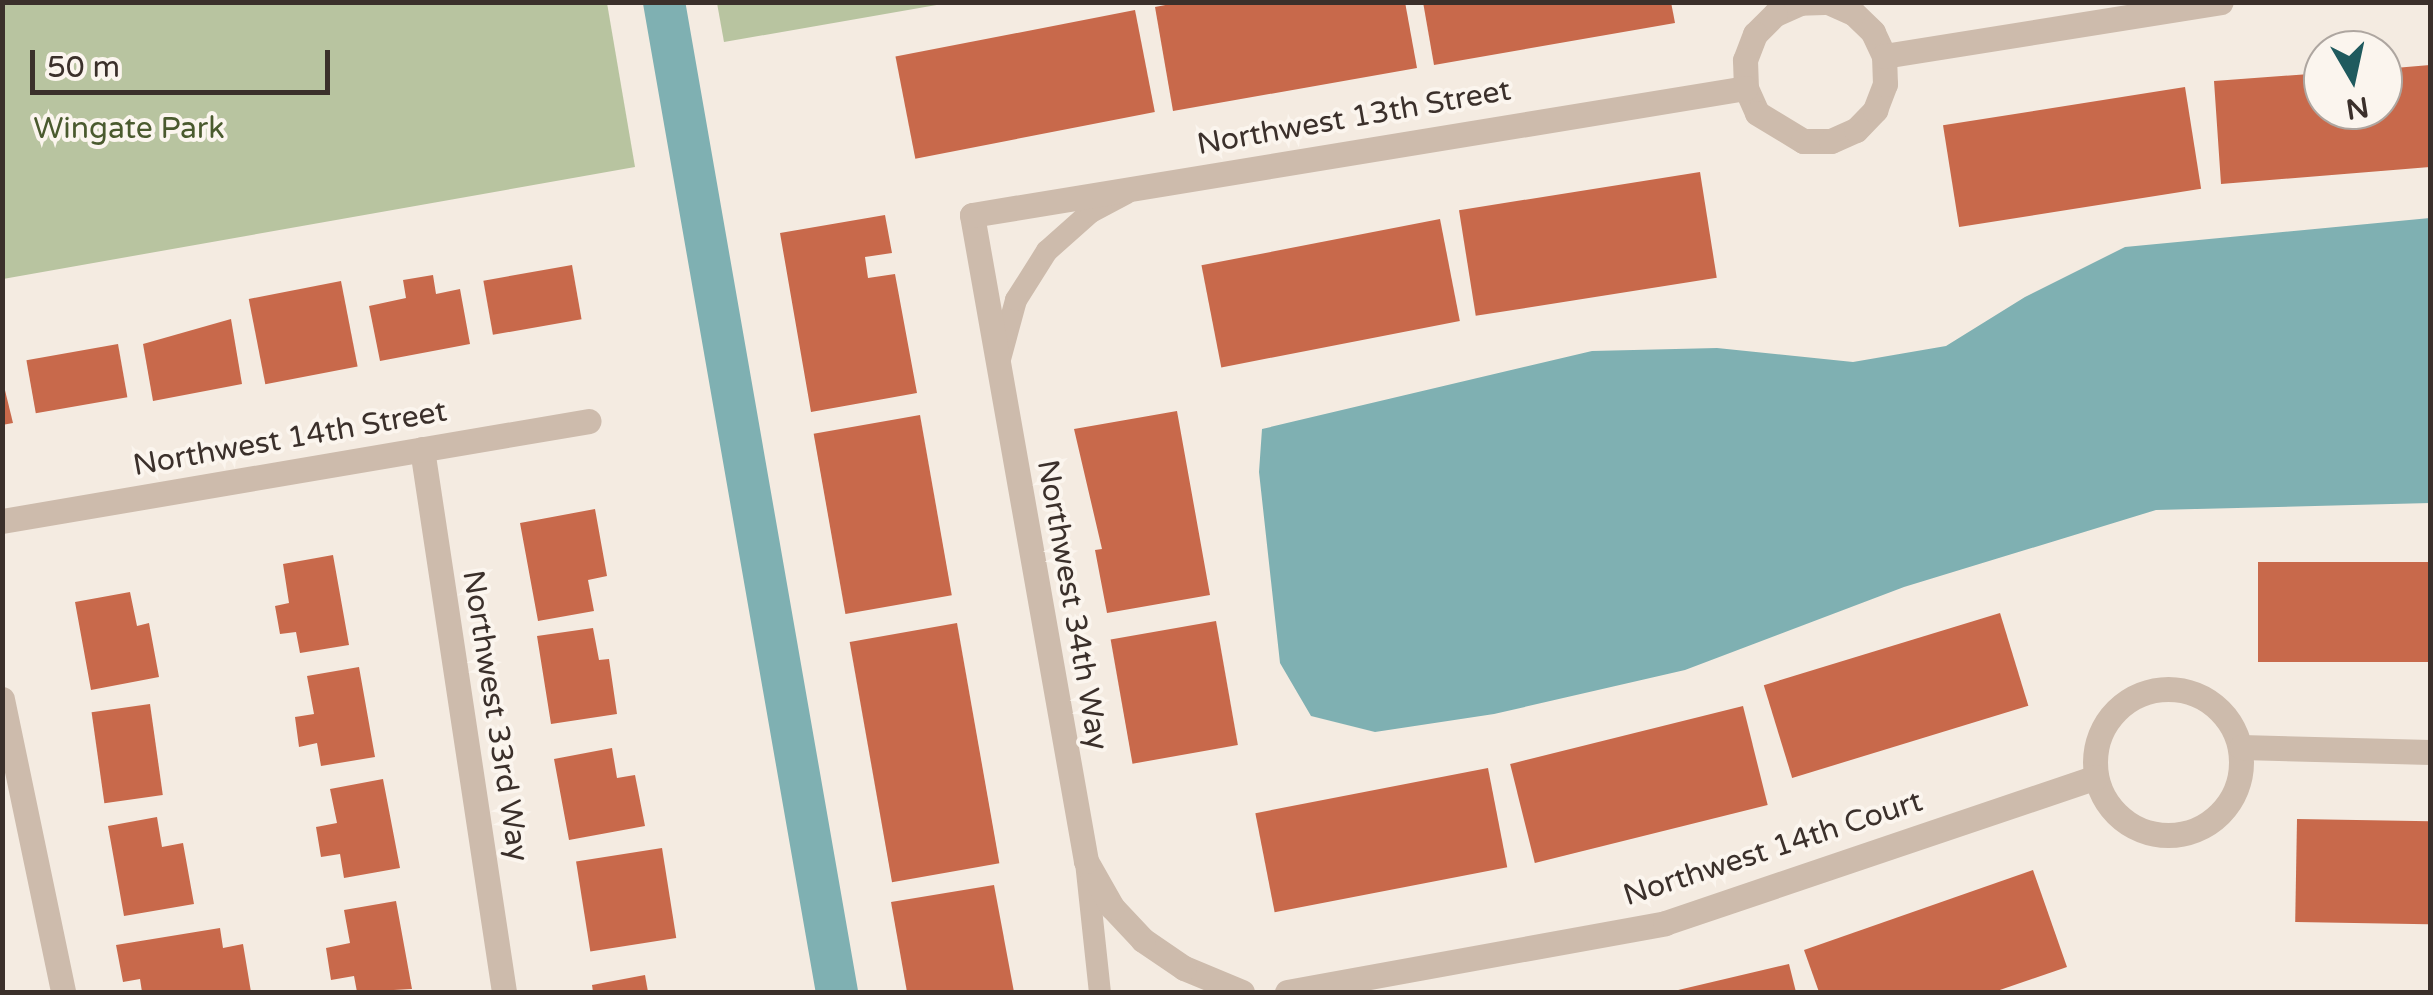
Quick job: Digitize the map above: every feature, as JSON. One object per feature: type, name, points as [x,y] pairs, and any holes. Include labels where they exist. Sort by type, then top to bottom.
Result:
[{"type":"street","points":[[1826,2],[1854,12],[1874,32],[1884,56],[1885,84],[1875,110],[1856,130],[1830,141],[1802,141],[1777,131],[1757,113],[1746,88],[1745,60],[1755,34],[1774,14],[1800,3],[1826,2]]},
{"type":"street","points":[[1884,56],[2221,2]]},
{"type":"street","name":"Northwest 13th Street","points":[[972,215],[1746,88]]},
{"type":"street","name":"Northwest 34th Way","points":[[972,215],[998,386],[1086,860],[1112,907],[1142,940],[1184,968],[1242,992]]},
{"type":"street","name":"Northwest 14th Street","points":[[2,521],[588,420]]},
{"type":"street","name":"Northwest 33rd Way","points":[[422,449],[504,992]]},
{"type":"street","points":[[2154,689],[2182,690],[2210,700],[2230,720],[2241,747],[2241,775],[2230,802],[2210,823],[2183,834],[2154,834],[2127,823],[2107,803],[2096,777],[2095,748],[2106,721],[2127,700],[2154,689]]},
{"type":"street","points":[[2,699],[64,992]]},
{"type":"street","points":[[2241,747],[2430,752]]},
{"type":"street","name":"Northwest 14th Court","points":[[1287,992],[1665,923],[2096,777]]},
{"type":"lane","points":[[998,386],[1006,328],[1029,274],[1067,230],[1143,186]]},
{"type":"lane","points":[[1086,860],[1100,992]]},
{"type":"green space","name":"Wingate Park","points":[[3,2],[607,3],[635,167],[3,279]]},
{"type":"green space","points":[[717,2],[948,3],[724,42]]},
{"type":"water","points":[[2430,218],[2430,503],[2156,510],[1904,587],[1685,670],[1494,714],[1375,732],[1311,716],[1280,663],[1259,472],[1262,429],[1592,351],[1717,348],[1853,362],[1946,346],[2025,297],[2125,247]]},
{"type":"building","points":[[1181,2],[1405,2],[1417,68],[1173,111],[1155,7]]},
{"type":"building","points":[[1423,2],[1671,2],[1675,23],[1434,65]]},
{"type":"building","points":[[1135,10],[1155,112],[915,159],[895,57]]},
{"type":"building","points":[[2430,65],[2430,167],[2221,184],[2214,81],[2303,74],[2303,130],[2403,130],[2403,67]]},
{"type":"building","points":[[2185,87],[2201,189],[1959,227],[1943,125]]},
{"type":"building","points":[[1700,172],[1717,278],[1476,316],[1459,210]]},
{"type":"building","points":[[885,215],[892,253],[865,257],[868,278],[895,274],[917,393],[811,412],[780,233]]},
{"type":"building","points":[[1440,219],[1460,321],[1221,367],[1201,265]]},
{"type":"building","points":[[572,265],[582,319],[493,335],[483,281]]},
{"type":"building","points":[[433,275],[436,294],[460,289],[470,344],[380,361],[369,306],[406,298],[403,280]]},
{"type":"building","points":[[341,281],[358,366],[265,384],[249,299]]},
{"type":"building","points":[[231,319],[242,384],[153,401],[143,344]]},
{"type":"building","points":[[118,344],[127,397],[36,413],[26,360]]},
{"type":"building","points":[[2,378],[13,423],[2,425]]},
{"type":"building","points":[[1177,411],[1210,595],[1107,613],[1095,550],[1102,549],[1074,429]]},
{"type":"building","points":[[920,415],[952,595],[845,614],[814,434]]},
{"type":"building","points":[[595,509],[607,576],[588,580],[594,611],[538,621],[520,523]]},
{"type":"building","points":[[333,555],[349,645],[300,653],[296,632],[280,634],[275,606],[289,603],[283,564]]},
{"type":"building","points":[[2258,562],[2430,562],[2430,662],[2258,662]]},
{"type":"building","points":[[130,592],[137,626],[149,623],[159,677],[91,690],[75,602]]},
{"type":"building","points":[[2000,613],[2028,706],[1792,778],[1764,685]]},
{"type":"building","points":[[1216,621],[1238,745],[1133,764],[1111,640]]},
{"type":"building","points":[[957,623],[999,863],[892,882],[850,642]]},
{"type":"building","points":[[593,628],[599,660],[609,659],[617,714],[551,724],[537,636]]},
{"type":"building","points":[[359,667],[375,757],[321,766],[317,743],[299,747],[295,717],[314,714],[307,676]]},
{"type":"building","points":[[150,704],[163,795],[104,803],[92,712]]},
{"type":"building","points":[[1743,706],[1768,805],[1535,863],[1510,764]]},
{"type":"building","points":[[612,748],[617,778],[635,775],[645,826],[569,840],[554,759]]},
{"type":"building","points":[[1488,768],[1507,867],[1275,912],[1255,813]]},
{"type":"building","points":[[383,779],[400,868],[344,878],[340,854],[321,857],[316,827],[337,823],[330,789]]},
{"type":"building","points":[[157,817],[162,847],[183,843],[194,904],[124,916],[108,826]]},
{"type":"building","points":[[2297,819],[2430,821],[2428,924],[2295,922]]},
{"type":"building","points":[[662,848],[676,938],[590,951],[576,862]]},
{"type":"building","points":[[2033,870],[2067,967],[1994,992],[1819,992],[1804,950]]},
{"type":"building","points":[[994,885],[1014,992],[907,992],[891,902]]},
{"type":"building","points":[[396,901],[412,989],[357,992],[354,976],[331,980],[326,948],[350,943],[344,910]]},
{"type":"building","points":[[220,928],[223,948],[243,944],[251,992],[142,992],[140,979],[123,982],[116,945]]},
{"type":"building","points":[[1789,964],[1796,992],[1674,991]]},
{"type":"building","points":[[645,975],[648,992],[593,992],[592,985]]},
{"type":"waterway","points":[[664,2],[837,992]]}]
